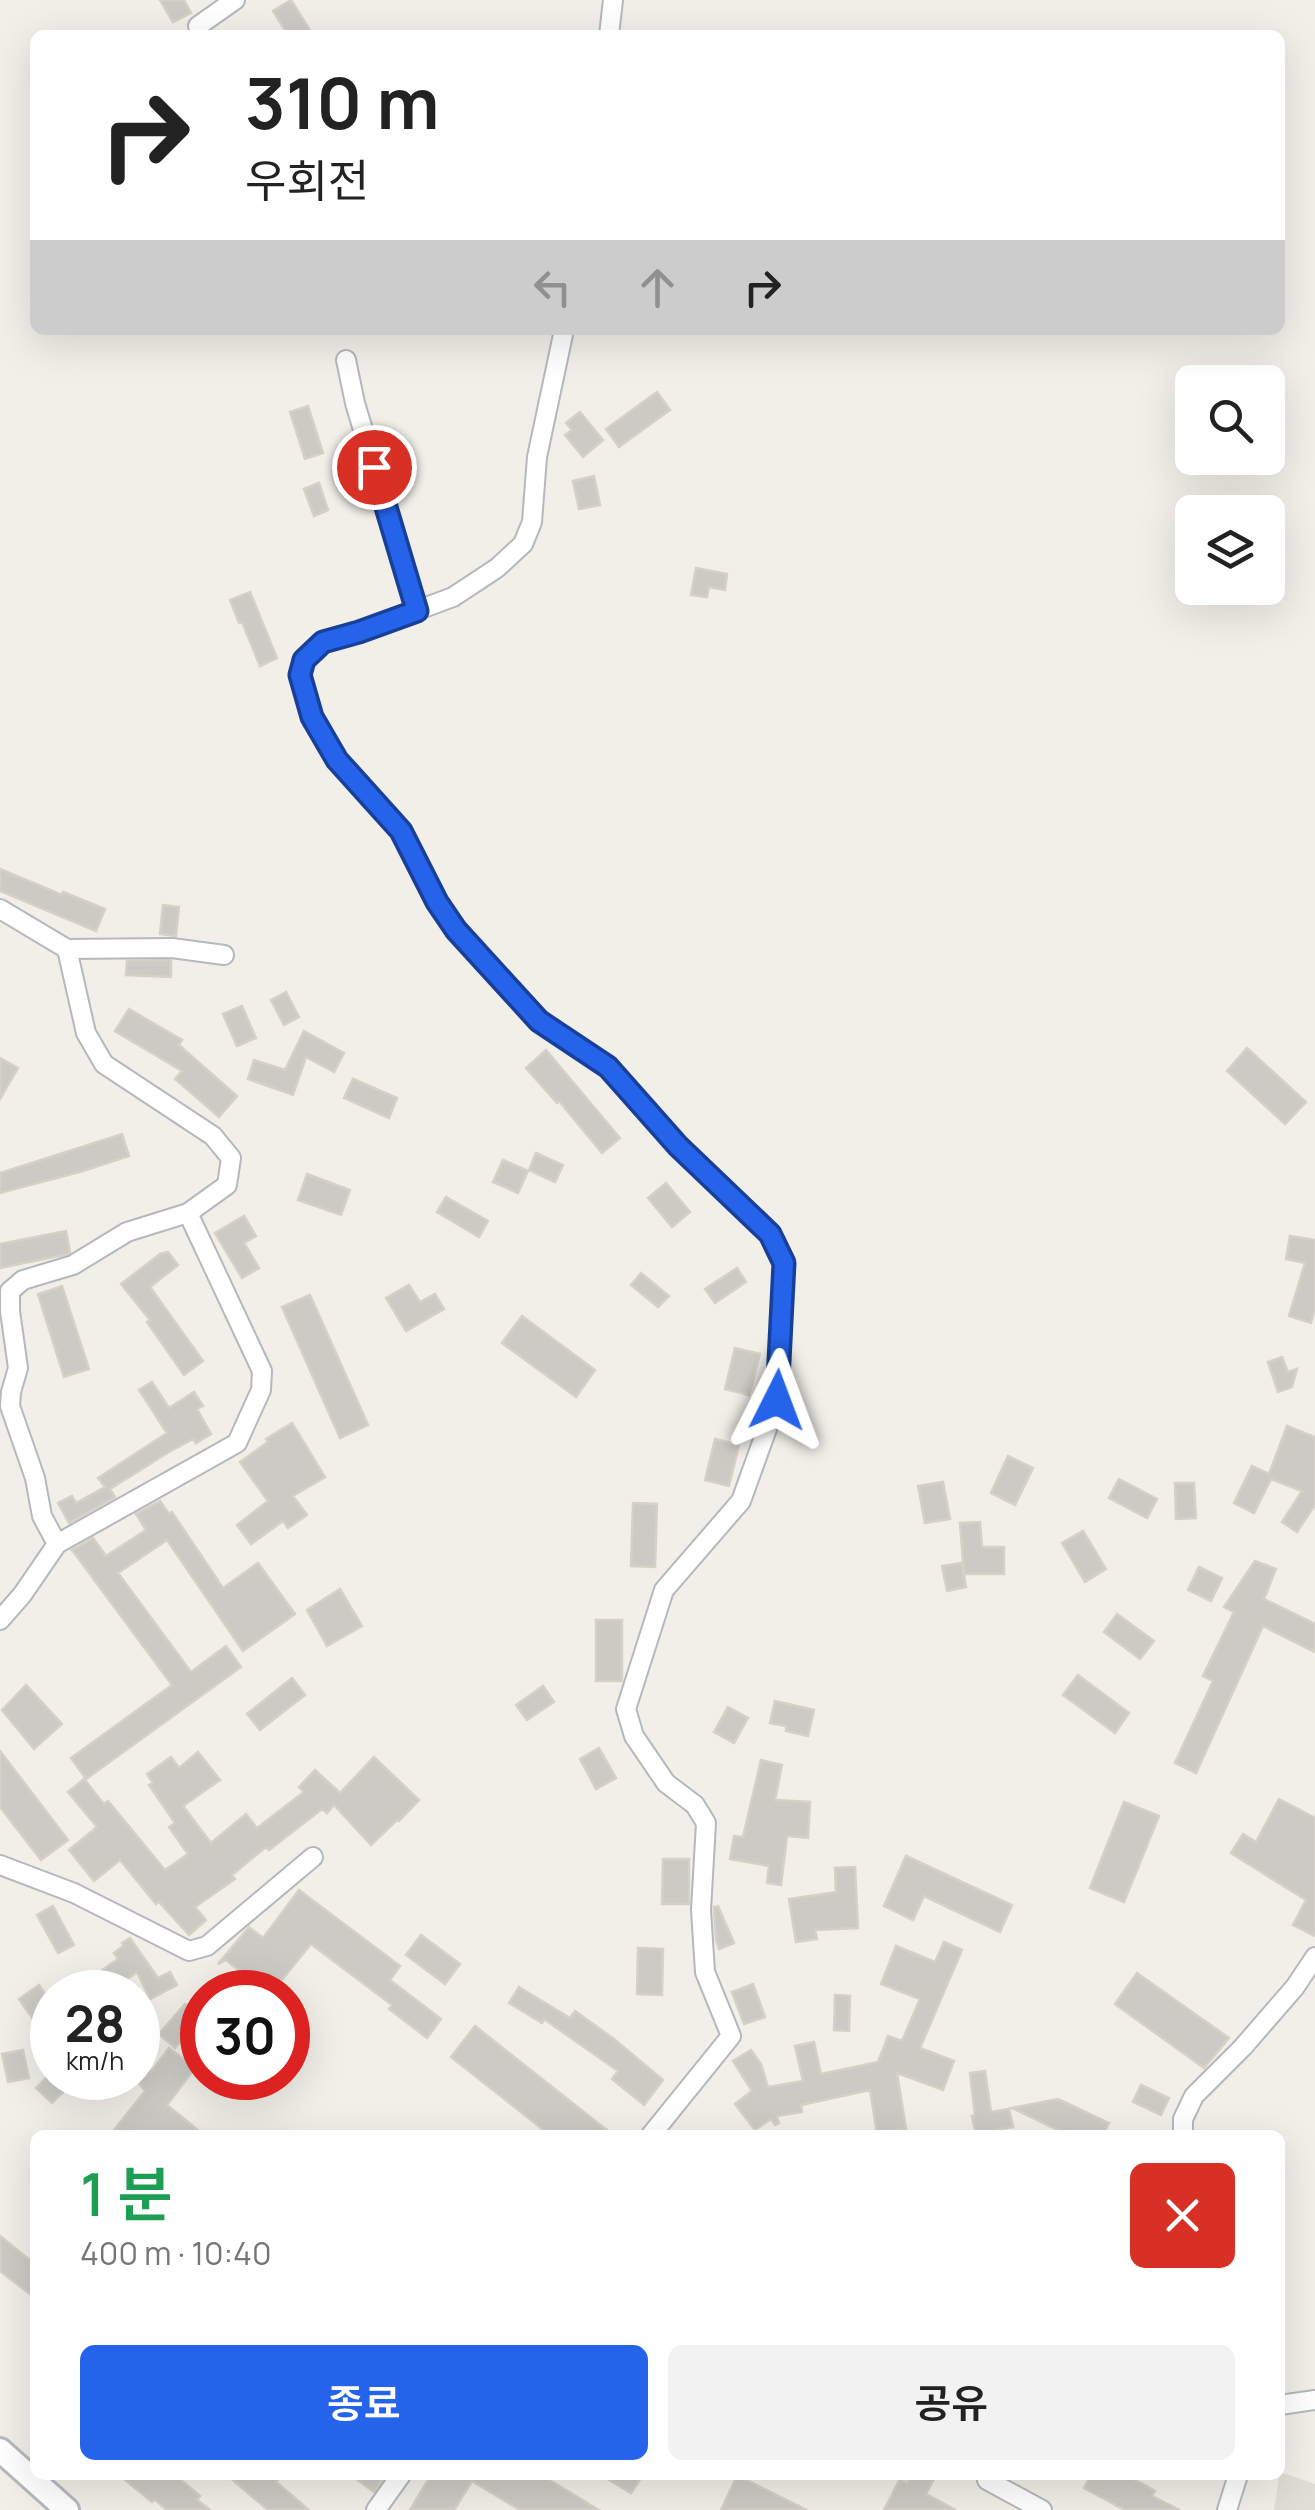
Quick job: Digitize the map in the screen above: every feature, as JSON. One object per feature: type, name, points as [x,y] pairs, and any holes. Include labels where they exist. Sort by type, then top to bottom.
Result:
[{"type":"main road","points":[[0,2450],[30,2477]]},
{"type":"main road","points":[[34,2480],[67,2510]]},
{"type":"street","points":[[198,26],[235,0]]},
{"type":"street","points":[[610,30],[613,0]]},
{"type":"street","points":[[563,335],[536,457],[532,522],[523,544],[453,597],[323,642],[304,660],[300,675],[312,717],[337,760],[401,831],[437,902],[456,930],[539,1021],[608,1067],[678,1146],[770,1234],[784,1263],[777,1400],[741,1501],[664,1590],[626,1709],[634,1736],[655,1768],[666,1783],[694,1805],[706,1823],[701,1910],[705,1972],[731,2036],[654,2130]]},
{"type":"street","points":[[346,360],[355,403],[417,611]]},
{"type":"street","points":[[0,909],[66,948],[172,948],[224,956]]},
{"type":"street","points":[[57,1544],[42,1516],[35,1478],[10,1406],[18,1368],[10,1291],[23,1280],[73,1265],[127,1232],[188,1213],[226,1185],[231,1158],[212,1136],[104,1064],[86,1033],[66,948]]},
{"type":"street","points":[[0,1620],[57,1544],[236,1443],[261,1390],[262,1371],[188,1213]]},
{"type":"street","points":[[0,1865],[74,1893],[189,1951],[207,1946],[314,1857]]},
{"type":"street","points":[[1183,2130],[1183,2119],[1194,2096],[1244,2047],[1315,1957]]},
{"type":"street","points":[[1285,2404],[1315,2400]]},
{"type":"street","points":[[376,2510],[397,2480]]},
{"type":"street","points":[[987,2480],[1042,2510]]},
{"type":"street","points":[[1227,2510],[1236,2480]]},
{"type":"shaded area","points":[[1285,2474],[1315,2484],[1315,2510],[1274,2510],[1279,2480],[1285,2480]]},
{"type":"building","points":[[160,0],[184,0],[191,13],[173,22]]},
{"type":"building","points":[[291,0],[310,30],[285,30],[273,11]]},
{"type":"building","points":[[657,392],[670,410],[619,447],[606,429]]},
{"type":"building","points":[[308,406],[323,453],[305,459],[290,412]]},
{"type":"building","points":[[580,412],[603,440],[583,457],[565,435],[572,430],[566,423]]},
{"type":"building","points":[[594,476],[600,505],[579,509],[573,481]]},
{"type":"building","points":[[319,483],[328,510],[314,516],[304,489]]},
{"type":"building","points":[[696,568],[727,574],[725,590],[709,587],[707,597],[691,595]]},
{"type":"building","points":[[250,592],[277,658],[260,666],[230,600]]},
{"type":"building","points":[[0,869],[105,909],[96,931],[0,891]]},
{"type":"building","points":[[163,905],[179,907],[176,936],[160,934]]},
{"type":"building","points":[[171,960],[171,977],[126,975],[127,961]]},
{"type":"building","points":[[286,992],[299,1017],[284,1025],[271,1000]]},
{"type":"building","points":[[242,1006],[256,1038],[237,1046],[223,1014]]},
{"type":"building","points":[[129,1009],[182,1040],[179,1045],[237,1096],[219,1117],[175,1079],[182,1071],[115,1031]]},
{"type":"building","points":[[304,1031],[344,1053],[334,1072],[306,1057],[293,1095],[248,1079],[254,1060],[285,1070]]},
{"type":"building","points":[[1247,1048],[1306,1102],[1285,1124],[1227,1071]]},
{"type":"building","points":[[546,1050],[620,1138],[602,1153],[526,1068]]},
{"type":"building","points":[[0,1058],[18,1068],[0,1099]]},
{"type":"building","points":[[353,1079],[397,1098],[389,1118],[344,1098]]},
{"type":"building","points":[[122,1134],[129,1156],[0,1193],[0,1173]]},
{"type":"building","points":[[536,1153],[563,1165],[555,1182],[529,1170]]},
{"type":"building","points":[[503,1160],[528,1171],[518,1193],[493,1182]]},
{"type":"building","points":[[307,1174],[350,1190],[341,1215],[298,1200]]},
{"type":"building","points":[[666,1183],[690,1212],[672,1227],[648,1198]]},
{"type":"building","points":[[446,1197],[488,1221],[479,1237],[437,1212]]},
{"type":"building","points":[[244,1216],[256,1236],[244,1243],[259,1268],[242,1278],[215,1233]]},
{"type":"building","points":[[66,1231],[68,1254],[0,1268],[0,1244]]},
{"type":"building","points":[[1290,1236],[1315,1240],[1315,1308],[1311,1323],[1289,1316],[1305,1263],[1286,1259]]},
{"type":"building","points":[[168,1252],[178,1265],[150,1287],[203,1361],[184,1375],[147,1322],[150,1320],[121,1284]]},
{"type":"building","points":[[737,1268],[746,1282],[715,1303],[705,1289]]},
{"type":"building","points":[[641,1273],[669,1296],[658,1307],[631,1285]]},
{"type":"building","points":[[409,1285],[420,1302],[435,1294],[444,1309],[406,1331],[386,1298]]},
{"type":"building","points":[[62,1286],[89,1369],[64,1377],[38,1294]]},
{"type":"building","points":[[310,1295],[368,1425],[340,1438],[282,1307]]},
{"type":"building","points":[[522,1316],[595,1370],[576,1397],[502,1343]]},
{"type":"building","points":[[735,1348],[760,1354],[749,1395],[725,1389]]},
{"type":"building","points":[[1282,1357],[1288,1372],[1297,1369],[1292,1387],[1278,1392],[1268,1362]]},
{"type":"building","points":[[152,1382],[169,1408],[194,1392],[203,1406],[197,1409],[211,1434],[169,1452],[110,1489],[115,1497],[69,1523],[58,1503],[72,1496],[76,1503],[105,1487],[98,1478],[167,1433],[139,1390]]},
{"type":"building","points":[[292,1423],[325,1477],[293,1496],[307,1515],[288,1528],[283,1521],[251,1544],[237,1525],[268,1501],[240,1462]]},
{"type":"building","points":[[1287,1426],[1315,1437],[1315,1505],[1297,1532],[1282,1522],[1302,1491],[1271,1479],[1254,1513],[1234,1503],[1252,1466],[1269,1474]]},
{"type":"building","points":[[715,1439],[739,1445],[729,1486],[705,1480]]},
{"type":"building","points":[[1008,1456],[1033,1468],[1015,1505],[991,1493]]},
{"type":"building","points":[[1119,1479],[1157,1499],[1147,1518],[1109,1498]]},
{"type":"building","points":[[943,1482],[950,1519],[925,1523],[918,1486]]},
{"type":"building","points":[[1175,1483],[1194,1483],[1196,1518],[1176,1519]]},
{"type":"building","points":[[160,1501],[169,1514],[172,1512],[223,1588],[258,1563],[295,1614],[243,1651],[167,1540],[118,1573],[191,1672],[226,1646],[241,1667],[86,1779],[71,1758],[172,1685],[72,1550],[93,1538],[106,1556],[146,1530],[136,1514]]},
{"type":"building","points":[[633,1503],[657,1504],[655,1567],[631,1566]]},
{"type":"building","points":[[980,1522],[982,1547],[1004,1547],[1004,1574],[964,1574],[960,1523]]},
{"type":"building","points":[[1083,1531],[1106,1569],[1085,1582],[1062,1543]]},
{"type":"building","points":[[1255,1561],[1276,1569],[1264,1599],[1315,1624],[1315,1652],[1263,1626],[1196,1773],[1175,1763],[1213,1681],[1203,1676],[1234,1612],[1224,1607]]},
{"type":"building","points":[[962,1563],[966,1587],[947,1591],[942,1566]]},
{"type":"building","points":[[1199,1567],[1222,1578],[1211,1601],[1188,1590]]},
{"type":"building","points":[[340,1589],[362,1626],[327,1646],[307,1610]]},
{"type":"building","points":[[1117,1614],[1154,1641],[1140,1659],[1104,1632]]},
{"type":"building","points":[[596,1620],[622,1620],[622,1681],[596,1681]]},
{"type":"building","points":[[1078,1675],[1129,1713],[1115,1733],[1063,1695]]},
{"type":"building","points":[[292,1678],[305,1695],[260,1730],[247,1714]]},
{"type":"building","points":[[26,1685],[62,1724],[34,1749],[2,1710]]},
{"type":"building","points":[[543,1686],[554,1702],[527,1720],[516,1705]]},
{"type":"building","points":[[775,1701],[814,1710],[808,1736],[770,1723]]},
{"type":"building","points":[[728,1707],[748,1718],[734,1743],[714,1732]]},
{"type":"building","points":[[599,1748],[616,1778],[596,1789],[580,1759]]},
{"type":"building","points":[[0,1751],[68,1840],[41,1860],[0,1807]]},
{"type":"building","points":[[198,1752],[220,1780],[183,1806],[211,1843],[246,1814],[257,1828],[304,1792],[299,1787],[315,1770],[340,1793],[374,1757],[419,1800],[371,1845],[334,1805],[327,1813],[322,1809],[269,1850],[266,1847],[232,1875],[235,1879],[195,1907],[206,1920],[189,1935],[159,1902],[156,1904],[120,1860],[94,1881],[69,1850],[97,1827],[68,1792],[84,1779],[104,1804],[108,1801],[165,1870],[188,1854],[169,1827],[175,1823],[149,1785],[153,1783],[147,1774],[171,1757],[179,1768]]},
{"type":"building","points":[[761,1760],[782,1765],[775,1800],[810,1802],[808,1838],[787,1836],[781,1885],[767,1883],[769,1866],[730,1859],[734,1836],[743,1837]]},
{"type":"building","points":[[1279,1799],[1315,1818],[1315,1936],[1293,1925],[1306,1900],[1231,1853],[1243,1834],[1256,1842]]},
{"type":"building","points":[[1124,1802],[1159,1816],[1124,1902],[1090,1888]]},
{"type":"building","points":[[906,1856],[1012,1905],[1000,1932],[924,1896],[913,1920],[884,1906]]},
{"type":"building","points":[[663,1859],[689,1859],[689,1904],[662,1904]]},
{"type":"building","points":[[855,1867],[858,1928],[815,1930],[817,1939],[796,1942],[789,1899],[836,1892],[835,1868]]},
{"type":"building","points":[[299,1890],[400,1966],[390,1980],[441,2019],[427,2038],[389,2009],[392,2005],[311,1944],[290,1970],[238,1970],[226,1960],[218,1964],[249,1927],[263,1938]]},
{"type":"building","points":[[53,1906],[74,1945],[58,1953],[37,1915]]},
{"type":"building","points":[[718,1906],[734,1943],[719,1949],[714,1910]]},
{"type":"building","points":[[421,1935],[460,1964],[445,1984],[406,1955]]},
{"type":"building","points":[[130,1938],[152,1970],[102,1970],[118,1959],[114,1953]]},
{"type":"building","points":[[944,1942],[962,1950],[920,2048],[954,2061],[943,2090],[897,2073],[906,2129],[877,2130],[870,2090],[801,2105],[802,2112],[777,2116],[779,2123],[775,2125],[771,2119],[755,2130],[735,2104],[752,2091],[733,2061],[751,2050],[761,2064],[768,2087],[803,2081],[795,2046],[814,2042],[821,2074],[878,2062],[888,2036],[902,2041],[920,1999],[881,1984],[896,1946],[935,1962]]},
{"type":"building","points":[[638,1948],[663,1949],[662,1995],[637,1994]]},
{"type":"building","points":[[170,1972],[177,1985],[160,1994],[160,1977]]},
{"type":"building","points":[[1137,1973],[1229,2038],[1204,2068],[1115,2004]]},
{"type":"building","points":[[753,1984],[765,2017],[744,2024],[732,1992]]},
{"type":"building","points":[[519,1987],[570,2018],[575,2011],[663,2080],[644,2105],[612,2079],[618,2071],[544,2019],[542,2023],[509,2003]]},
{"type":"building","points":[[30,1991],[30,2015],[19,1999]]},
{"type":"building","points":[[835,1995],[850,1996],[849,2031],[834,2030]]},
{"type":"building","points":[[180,2010],[180,2042],[175,2048],[160,2033]]},
{"type":"building","points":[[475,2026],[607,2130],[544,2130],[451,2057]]},
{"type":"building","points":[[169,2048],[180,2056],[180,2088],[167,2105],[198,2130],[114,2130],[138,2100],[160,2100],[160,2060]]},
{"type":"building","points":[[23,2050],[29,2078],[8,2082],[2,2054]]},
{"type":"building","points":[[985,2071],[991,2112],[1009,2109],[1013,2127],[975,2130],[970,2073]]},
{"type":"building","points":[[1141,2085],[1169,2098],[1161,2115],[1133,2102]]},
{"type":"building","points":[[1058,2099],[1109,2123],[1106,2130],[1058,2130],[1012,2108]]},
{"type":"building","points":[[0,2236],[30,2260],[30,2294],[0,2271]]},
{"type":"building","points":[[125,2480],[181,2480],[210,2510],[167,2510],[154,2499],[152,2502]]},
{"type":"building","points":[[233,2480],[278,2480],[309,2510],[268,2510]]},
{"type":"building","points":[[358,2480],[382,2480],[374,2492]]},
{"type":"building","points":[[428,2480],[549,2480],[599,2510],[520,2510],[472,2481],[454,2510],[410,2510]]},
{"type":"building","points":[[609,2480],[640,2480],[631,2493]]},
{"type":"building","points":[[735,2480],[746,2480],[807,2510],[721,2510]]},
{"type":"building","points":[[899,2480],[933,2480],[926,2494],[956,2510],[884,2510]]},
{"type":"building","points":[[1088,2480],[1135,2480],[1155,2491],[1152,2496],[1180,2510],[1125,2510],[1084,2488]]},
{"type":"route","points":[[374,467],[417,611],[323,642],[304,660],[300,675],[312,717],[337,760],[401,831],[437,902],[456,930],[539,1021],[608,1067],[678,1146],[770,1234],[784,1263],[777,1400]]}]
